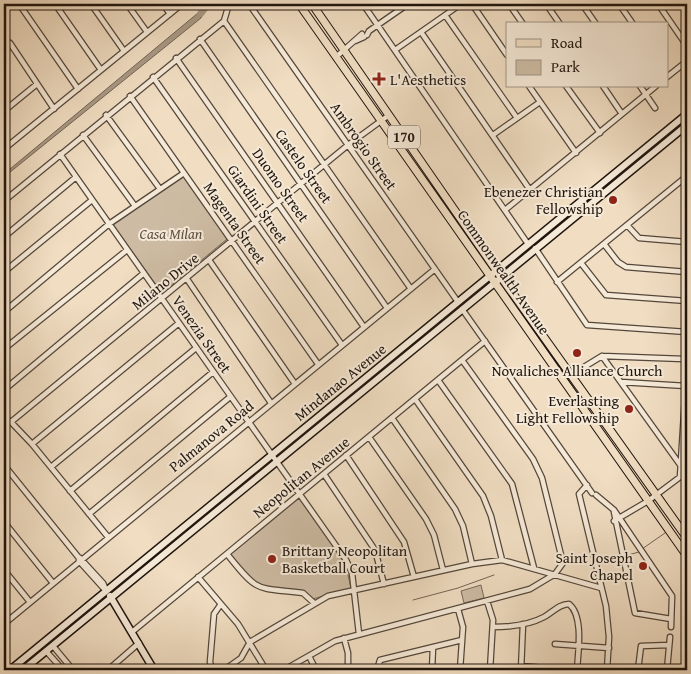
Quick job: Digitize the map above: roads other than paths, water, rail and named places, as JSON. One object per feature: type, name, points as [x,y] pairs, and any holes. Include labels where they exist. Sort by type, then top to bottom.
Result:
[{"type":"main road","name":"Commonwealth Avenue","points":[[299,4],[381,121],[570,375],[687,537]]},
{"type":"main road","name":"Commonwealth Avenue","points":[[312,4],[493,273]]},
{"type":"main road","name":"Mindanao Avenue","points":[[10,670],[687,114]]},
{"type":"main road","name":"Mindanao Avenue","points":[[23,670],[687,125]]},
{"type":"main road","name":"Commonwealth Avenue","points":[[498,280],[606,441],[687,556]]},
{"type":"main road","points":[[458,302],[462,309]]},
{"type":"main road","points":[[606,441],[614,435]]},
{"type":"main road","points":[[659,516],[668,510]]},
{"type":"main road","points":[[678,544],[687,537]]},
{"type":"main road","points":[[106,591],[154,670]]},
{"type":"street","points":[[19,4],[78,89]]},
{"type":"street","points":[[55,4],[101,70]]},
{"type":"street","points":[[91,4],[124,51]]},
{"type":"street","points":[[127,4],[147,32]]},
{"type":"street","points":[[163,4],[170,14]]},
{"type":"street","points":[[4,149],[182,4]]},
{"type":"street","points":[[4,201],[83,134],[224,21],[229,4]]},
{"type":"street","name":"Ambrogio Street","points":[[249,4],[458,302]]},
{"type":"street","points":[[363,4],[528,244]]},
{"type":"street","points":[[336,57],[355,41],[408,4]]},
{"type":"street","points":[[395,50],[462,4]]},
{"type":"street","points":[[472,4],[506,54]]},
{"type":"street","points":[[509,4],[522,22]]},
{"type":"street","points":[[546,4],[559,22]]},
{"type":"street","points":[[582,4],[595,22]]},
{"type":"street","points":[[619,4],[632,22]]},
{"type":"street","points":[[658,4],[687,46]]},
{"type":"street","points":[[446,15],[516,118]]},
{"type":"street","points":[[224,21],[410,289]]},
{"type":"street","points":[[421,32],[530,190]]},
{"type":"street","points":[[4,39],[10,44],[54,108]]},
{"type":"street","name":"Castelo Street","points":[[200,39],[387,308]]},
{"type":"street","name":"Duomo Street","points":[[176,58],[364,327]]},
{"type":"street","points":[[668,75],[687,61]]},
{"type":"street","name":"Giardini Street","points":[[154,78],[342,345]]},
{"type":"street","points":[[4,111],[37,84]]},
{"type":"street","points":[[530,88],[576,152]]},
{"type":"street","points":[[567,88],[600,133]]},
{"type":"street","points":[[604,88],[622,114]]},
{"type":"street","points":[[641,88],[655,108]]},
{"type":"street","points":[[505,210],[654,88]]},
{"type":"street","name":"Magenta Street","points":[[130,96],[318,364]]},
{"type":"street","points":[[493,135],[540,102]]},
{"type":"street","points":[[106,116],[160,189]]},
{"type":"street","name":"Milano Drive","points":[[12,422],[348,145],[389,116]]},
{"type":"street","points":[[83,134],[134,206]]},
{"type":"street","name":"Venezia Street","points":[[60,154],[346,560],[352,573],[359,634]]},
{"type":"street","points":[[4,312],[109,224],[184,172]]},
{"type":"street","points":[[557,282],[687,176]]},
{"type":"street","points":[[4,237],[76,177]]},
{"type":"street","points":[[4,272],[92,200]]},
{"type":"street","points":[[627,226],[639,238],[687,242]]},
{"type":"street","points":[[604,244],[618,262],[626,267],[687,272]]},
{"type":"street","points":[[535,248],[588,325],[687,332]]},
{"type":"street","points":[[4,349],[127,250]]},
{"type":"street","points":[[209,260],[295,384]]},
{"type":"street","points":[[581,263],[606,295],[687,301]]},
{"type":"street","name":"Palmanova Road","points":[[5,620],[30,602],[435,269]]},
{"type":"street","points":[[4,390],[144,274]]},
{"type":"street","points":[[187,278],[271,403]]},
{"type":"street","points":[[462,309],[587,485],[594,494],[614,510],[642,550],[672,596],[671,628]]},
{"type":"street","points":[[32,444],[179,323]]},
{"type":"street","name":"Neopolitan Avenue","points":[[132,632],[485,341]]},
{"type":"street","points":[[51,467],[196,348]]},
{"type":"street","points":[[570,375],[602,356],[687,362],[681,466],[678,479],[620,520],[614,521]]},
{"type":"street","points":[[602,356],[681,466]]},
{"type":"street","points":[[284,670],[331,642],[530,589],[555,574],[561,567],[563,558],[542,478],[533,459],[462,360]]},
{"type":"street","points":[[70,490],[213,372]]},
{"type":"street","points":[[438,380],[512,484],[534,568]]},
{"type":"street","points":[[621,382],[686,386]]},
{"type":"street","points":[[90,514],[230,397]]},
{"type":"street","points":[[415,399],[485,500],[502,560]]},
{"type":"street","points":[[4,418],[12,422],[32,444],[108,537]]},
{"type":"street","points":[[392,418],[455,509],[463,526],[472,564]]},
{"type":"street","points":[[368,437],[426,519],[434,535],[443,570]]},
{"type":"street","points":[[346,455],[404,542],[414,577]]},
{"type":"street","points":[[4,465],[80,559],[103,583],[106,591]]},
{"type":"street","points":[[324,474],[375,550],[384,584]]},
{"type":"street","points":[[587,485],[579,494],[608,624],[609,648],[607,670]]},
{"type":"street","points":[[614,510],[614,521],[635,613],[672,619]]},
{"type":"street","points":[[4,522],[53,583]]},
{"type":"street","points":[[227,554],[254,585],[270,590],[303,593],[314,603]]},
{"type":"street","points":[[224,670],[241,658],[250,642],[328,596],[443,570],[502,560],[601,588]]},
{"type":"street","points":[[4,570],[30,602]]},
{"type":"street","points":[[198,577],[250,642],[266,670]]},
{"type":"street","points":[[487,602],[493,627],[490,670]]},
{"type":"street","points":[[218,670],[211,666],[210,662],[214,614],[221,604]]},
{"type":"street","points":[[493,627],[523,624],[544,617],[561,605],[569,604],[575,610],[579,631],[576,670]]},
{"type":"street","points":[[458,609],[462,622],[460,670]]},
{"type":"street","points":[[523,624],[521,668],[570,670]]},
{"type":"street","points":[[667,670],[670,637]]},
{"type":"street","points":[[344,638],[348,653],[348,669]]},
{"type":"street","points":[[377,670],[380,660],[462,640]]},
{"type":"street","points":[[108,670],[139,643]]},
{"type":"street","points":[[555,644],[609,648]]},
{"type":"street","points":[[638,670],[641,646],[669,645]]},
{"type":"street","points":[[53,646],[73,670]]},
{"type":"street","points":[[432,670],[433,647]]},
{"type":"street","points":[[46,651],[63,670]]},
{"type":"street","points":[[309,656],[316,670]]},
{"type":"waterway","points":[[201,13],[208,4]]},
{"type":"waterway","points":[[642,549],[665,533]]},
{"type":"waterway","points":[[599,563],[639,552]]},
{"type":"waterway","points":[[413,600],[458,588],[494,575]]},
{"type":"place","name":"L'Aesthetics","points":[[379,79]]},
{"type":"place","name":"Ebenezer Christian Fellowship","points":[[613,200]]},
{"type":"place","name":"Novaliches Alliance Church","points":[[577,353]]},
{"type":"place","name":"Everlasting Light Fellowship","points":[[629,409]]},
{"type":"place","name":"Brittany Neopolitan Basketball Court","points":[[272,559]]},
{"type":"place","name":"Saint Joseph Chapel","points":[[643,566]]},
{"type":"park label","name":"Casa Milan","points":[[171,233]]}]
